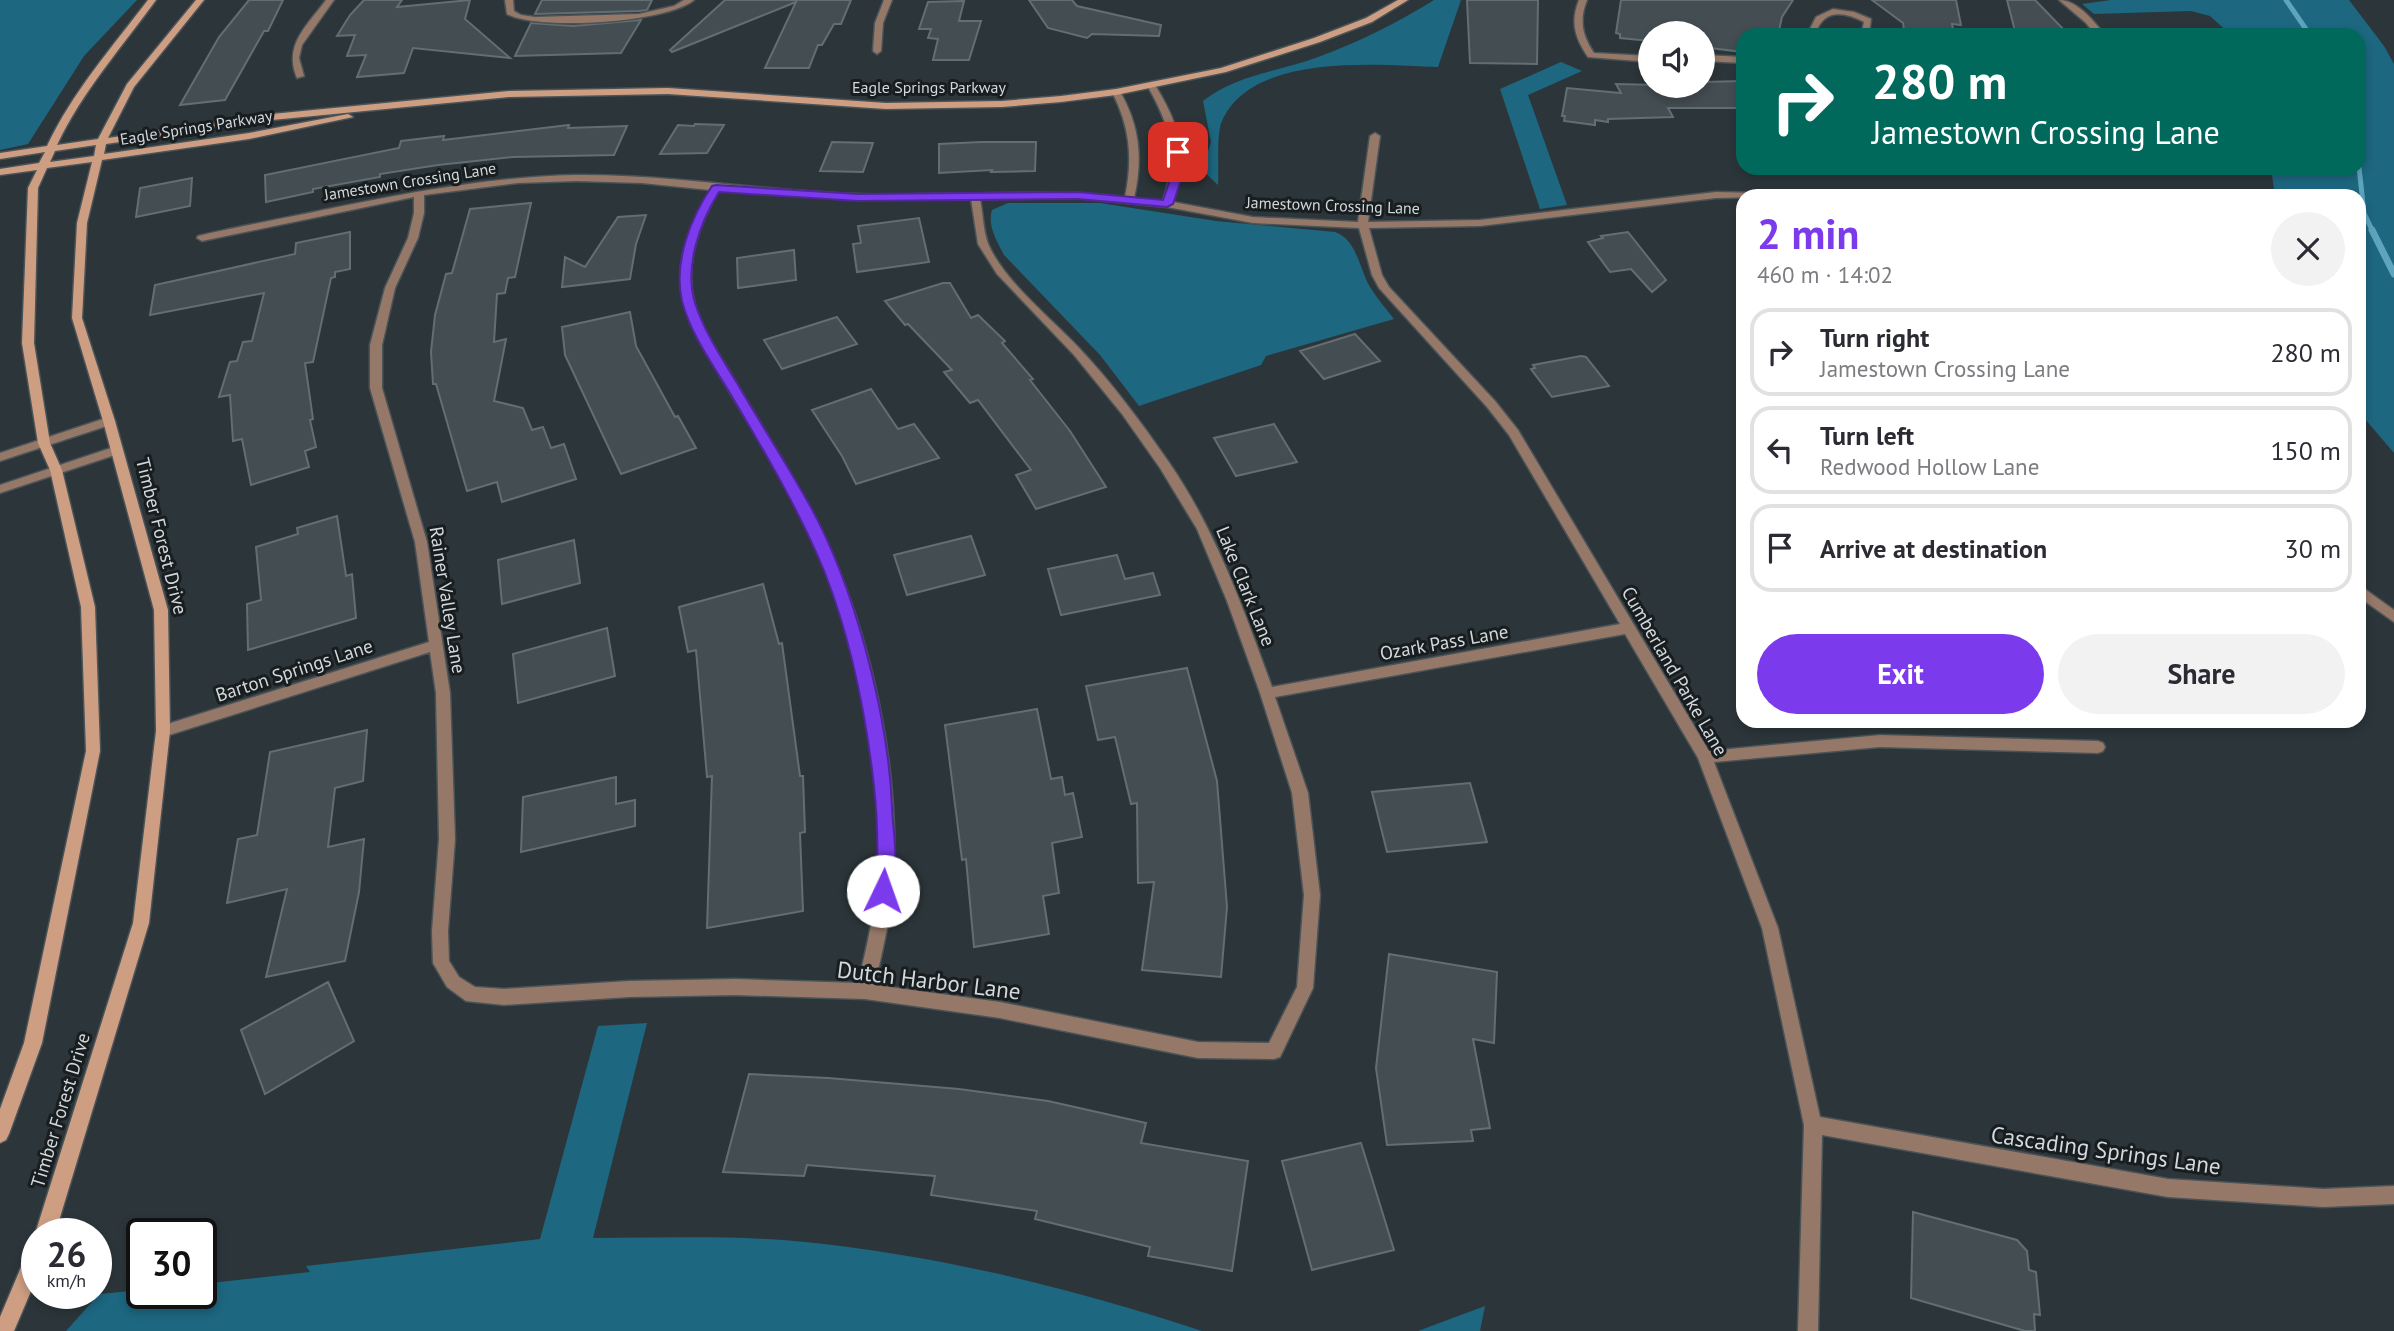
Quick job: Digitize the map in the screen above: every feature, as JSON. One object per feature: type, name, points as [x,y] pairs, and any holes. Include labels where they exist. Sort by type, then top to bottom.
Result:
[{"type":"main road","points":[[0,1133],[33,1043],[93,751],[88,607],[56,470],[44,443],[28,343],[33,188],[51,149],[92,79],[152,0]]},
{"type":"main road","name":"Timber Forest Drive","points":[[50,1218],[141,923],[163,731],[161,610],[109,421],[77,318],[82,223],[102,141],[130,86],[200,0]]},
{"type":"main road","name":"Eagle Springs Parkway","points":[[0,156],[271,117],[509,94],[599,90],[751,96],[897,106],[1002,104],[1116,92],[1223,70],[1317,40],[1369,20],[1404,0]]},
{"type":"main road","name":"Eagle Springs Parkway","points":[[0,173],[285,130],[396,106]]},
{"type":"main road","points":[[4,1331],[21,1291]]},
{"type":"street","points":[[300,76],[295,58],[298,45],[330,0]]},
{"type":"street","points":[[509,0],[510,12],[519,17],[535,19],[662,13],[677,9],[690,0]]},
{"type":"street","points":[[877,51],[879,23],[888,0]]},
{"type":"street","points":[[1583,0],[1577,11],[1578,37],[1591,55],[1638,58]]},
{"type":"street","points":[[2063,0],[2095,28]]},
{"type":"street","points":[[1813,28],[1816,19],[1823,14],[1840,11],[1868,21],[1866,28]]},
{"type":"street","points":[[1715,59],[1736,60]]},
{"type":"street","points":[[1151,85],[1170,122],[1178,152],[1177,174],[1167,204]]},
{"type":"street","points":[[1116,92],[1127,116],[1137,154],[1136,173],[1129,199]]},
{"type":"street","name":"Cumberland Parke Lane","points":[[1375,136],[1363,225],[1377,275],[1384,288],[1491,404],[1514,433],[1705,757],[1770,928],[1813,1125],[1808,1331]]},
{"type":"street","name":"Jamestown Crossing Lane","points":[[202,238],[419,193],[505,181],[577,178],[642,180],[716,188],[858,197],[1078,195],[1167,204],[1253,220],[1363,225],[1480,223],[1716,195],[1736,195]]},
{"type":"street","points":[[716,188],[702,210],[685,267],[688,301],[704,338],[800,500],[833,575],[855,643],[870,706],[883,787],[886,870],[878,932],[865,990]]},
{"type":"street","name":"Rainer Valley Lane","points":[[419,193],[419,214],[412,238],[390,288],[376,345],[376,388],[421,542],[443,692],[447,839],[440,931],[441,963],[453,982]]},
{"type":"street","name":"Lake Clark Lane","points":[[975,196],[983,244],[1002,274],[1078,353],[1126,411],[1165,466],[1203,529],[1234,601],[1267,693],[1300,793],[1312,895],[1305,988],[1275,1051]]},
{"type":"street","points":[[0,457],[109,421]]},
{"type":"street","points":[[0,489],[117,450]]},
{"type":"street","points":[[2366,595],[2394,617]]},
{"type":"street","name":"Ozark Pass Lane","points":[[1267,693],[1628,628]]},
{"type":"street","name":"Barton Springs Lane","points":[[163,731],[436,645]]},
{"type":"street","points":[[1705,757],[1880,741],[2098,747]]},
{"type":"street","name":"Dutch Harbor Lane","points":[[453,982],[472,995],[504,997],[722,987],[865,990],[1000,1010],[1198,1050],[1275,1051]]},
{"type":"street","name":"Cascading Springs Lane","points":[[1813,1125],[2168,1188],[2323,1198],[2394,1195]]},
{"type":"shaded area","points":[[0,0],[137,0],[84,56],[28,144],[0,150]]},
{"type":"shaded area","points":[[1434,0],[1461,0],[1438,67],[1319,67],[1288,73],[1260,83],[1238,99],[1222,121],[1218,143],[1218,185],[1202,170],[1211,142],[1203,101],[1244,79],[1303,62],[1348,45]]},
{"type":"shaded area","points":[[2111,0],[2349,0],[2384,46],[2394,64],[2394,453],[2366,420],[2366,189],[2274,189],[2272,175],[2366,175],[2366,28],[2223,28],[2210,16],[2191,11],[2094,14],[2082,4]]},
{"type":"shaded area","points":[[1561,62],[1582,71],[1528,95],[1567,205],[1540,209],[1500,89]]},
{"type":"shaded area","points":[[1008,203],[1100,203],[1216,221],[1335,232],[1353,248],[1370,287],[1394,319],[1266,356],[1261,365],[1139,406],[1100,355],[1004,255],[993,233],[991,216],[992,210]]},
{"type":"shaded area","points":[[647,1023],[593,1238],[752,1238],[856,1248],[1006,1276],[1105,1301],[1202,1331],[66,1331],[86,1309],[112,1309],[112,1293],[126,1291],[126,1309],[217,1309],[217,1282],[310,1272],[306,1266],[540,1239],[598,1026]]},
{"type":"shaded area","points":[[1485,1306],[1480,1331],[1418,1331]]},
{"type":"building","points":[[249,0],[283,0],[268,31],[264,31],[225,100],[180,105],[219,37]]},
{"type":"building","points":[[364,0],[402,0],[397,7],[470,0],[465,19],[510,58],[413,48],[404,73],[357,77],[366,55],[347,56],[355,35],[337,36],[350,15]]},
{"type":"building","points":[[542,0],[652,0],[647,10],[639,11],[535,14]]},
{"type":"building","points":[[725,0],[851,0],[841,24],[834,24],[822,45],[818,45],[809,68],[765,68],[796,2],[672,52],[670,50]]},
{"type":"building","points":[[1029,0],[1072,0],[1077,6],[1161,25],[1159,36],[1092,34],[1087,38],[1048,28]]},
{"type":"building","points":[[1467,0],[1538,0],[1537,64],[1470,63]]},
{"type":"building","points":[[1621,0],[1793,0],[1782,17],[1780,28],[1736,28],[1736,51],[1715,49],[1715,21],[1638,21],[1638,40],[1620,38],[1620,34],[1616,33]]},
{"type":"building","points":[[1872,0],[1956,0],[1961,25],[1952,24],[1953,28],[1904,28],[1903,23]]},
{"type":"building","points":[[2007,0],[2035,0],[2062,28],[2014,28]]},
{"type":"building","points":[[964,1],[959,21],[981,21],[969,60],[933,60],[938,39],[928,38],[931,29],[919,29],[928,2]]},
{"type":"building","points":[[641,20],[621,53],[515,56],[531,23],[573,26]]},
{"type":"building","points":[[1736,81],[1736,108],[1668,108],[1673,117],[1608,119],[1608,122],[1595,120],[1595,125],[1564,121],[1565,116],[1562,116],[1567,88],[1621,93],[1616,84],[1638,85],[1638,98],[1715,98],[1715,82]]},
{"type":"building","points":[[569,125],[568,128],[627,126],[614,155],[513,157],[438,165],[380,174],[380,177],[313,189],[313,192],[266,202],[265,175],[399,148],[401,141],[444,136],[443,140]]},
{"type":"building","points":[[678,125],[724,125],[707,153],[660,154]]},
{"type":"building","points":[[832,142],[873,143],[863,172],[820,171]]},
{"type":"building","points":[[1036,142],[1035,171],[939,173],[939,144]]},
{"type":"building","points":[[192,178],[190,206],[136,217],[140,188]]},
{"type":"building","points":[[531,203],[515,277],[508,278],[505,293],[497,294],[494,342],[506,339],[494,401],[523,408],[532,430],[543,427],[551,448],[564,444],[576,479],[502,502],[497,482],[467,491],[436,384],[433,384],[431,352],[435,315],[446,274],[452,273],[470,209]]},
{"type":"building","points":[[646,215],[636,244],[630,279],[562,287],[565,257],[585,267],[618,217]]},
{"type":"building","points":[[919,218],[929,262],[857,272],[853,244],[861,243],[858,226]]},
{"type":"building","points":[[350,232],[350,269],[335,272],[335,277],[331,278],[313,362],[305,363],[313,419],[310,420],[316,447],[305,451],[309,467],[251,485],[242,439],[233,441],[230,395],[219,397],[230,362],[237,361],[243,342],[252,341],[264,293],[150,315],[155,285],[295,254],[296,243]]},
{"type":"building","points":[[1628,232],[1666,280],[1652,292],[1631,269],[1610,272],[1588,242],[1603,238],[1601,236]]},
{"type":"building","points":[[794,250],[796,280],[738,288],[737,258]]},
{"type":"building","points":[[950,283],[971,318],[978,315],[1005,341],[1002,343],[1033,379],[1030,380],[1070,431],[1106,487],[1036,509],[1016,475],[1031,470],[978,400],[970,403],[944,372],[952,370],[908,324],[905,325],[885,301]]},
{"type":"building","points":[[630,312],[636,346],[675,417],[678,416],[696,448],[621,474],[565,355],[562,327]]},
{"type":"building","points":[[837,317],[857,344],[782,369],[764,340]]},
{"type":"building","points":[[1355,334],[1380,361],[1324,379],[1300,351]]},
{"type":"building","points":[[1586,357],[1609,386],[1552,397],[1531,369],[1535,368],[1533,365]]},
{"type":"building","points":[[871,389],[898,429],[914,424],[939,458],[856,484],[842,456],[812,410]]},
{"type":"building","points":[[1274,424],[1297,462],[1236,476],[1214,438]]},
{"type":"building","points":[[337,516],[346,576],[352,574],[356,618],[248,650],[247,604],[261,600],[256,547],[298,534],[297,528]]},
{"type":"building","points":[[971,536],[985,575],[907,595],[894,555]]},
{"type":"building","points":[[574,540],[580,583],[502,604],[498,560]]},
{"type":"building","points":[[1117,555],[1125,579],[1153,573],[1160,595],[1061,615],[1048,569]]},
{"type":"building","points":[[763,584],[779,644],[782,643],[800,776],[803,776],[805,832],[800,833],[803,911],[707,928],[712,776],[707,777],[696,650],[688,652],[679,607]]},
{"type":"building","points":[[607,628],[615,676],[518,703],[513,654]]},
{"type":"building","points":[[1187,668],[1217,781],[1227,907],[1221,977],[1142,970],[1154,882],[1138,883],[1137,803],[1131,804],[1115,737],[1098,740],[1086,686]]},
{"type":"building","points":[[1037,709],[1051,779],[1062,777],[1065,795],[1073,793],[1082,837],[1052,843],[1059,893],[1043,896],[1049,934],[974,947],[966,859],[962,860],[945,725]]},
{"type":"building","points":[[367,730],[363,781],[335,788],[328,847],[364,839],[359,892],[345,961],[266,977],[287,889],[227,903],[238,839],[257,835],[270,752]]},
{"type":"building","points":[[616,777],[616,804],[635,800],[635,826],[521,852],[523,797]]},
{"type":"building","points":[[1470,783],[1487,842],[1387,852],[1372,792]]},
{"type":"building","points":[[1389,954],[1497,972],[1494,1043],[1473,1039],[1490,1128],[1471,1130],[1473,1141],[1387,1145],[1376,1068]]},
{"type":"building","points":[[328,982],[354,1041],[265,1094],[241,1030]]},
{"type":"building","points":[[749,1074],[959,1089],[1048,1101],[1146,1123],[1141,1143],[1248,1161],[1232,1271],[1148,1256],[1150,1247],[1035,1219],[1037,1211],[931,1195],[935,1176],[807,1165],[804,1176],[723,1172]]},
{"type":"building","points":[[1361,1143],[1394,1250],[1312,1270],[1282,1161]]},
{"type":"building","points":[[1913,1212],[2017,1240],[2027,1251],[2029,1270],[2036,1272],[2040,1315],[2034,1314],[2035,1331],[2025,1331],[1911,1298]]},
{"type":"waterway","points":[[2286,0],[2305,28]]},
{"type":"waterway","points":[[2360,175],[2361,189]]},
{"type":"waterway","points":[[2366,217],[2373,232]]},
{"type":"waterway","points":[[2373,232],[2394,274]]},
{"type":"route","points":[[883,891],[886,870],[883,787],[870,706],[855,643],[833,575],[800,500],[704,338],[688,301],[685,267],[702,210],[716,188],[858,197],[1078,195],[1167,204],[1177,174],[1178,152]]}]
